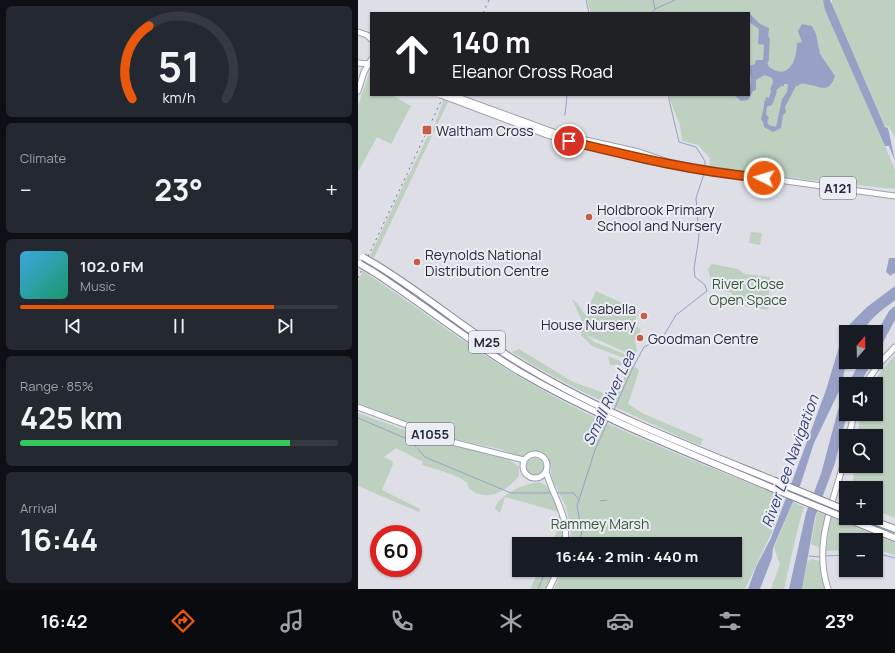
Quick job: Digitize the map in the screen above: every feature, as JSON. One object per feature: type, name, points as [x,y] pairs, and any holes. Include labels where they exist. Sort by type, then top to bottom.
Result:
[{"type":"highway","name":"M25","points":[[360,255],[508,356],[548,380],[605,408],[839,507]]},
{"type":"highway","name":"M25","points":[[359,263],[492,355],[546,387],[613,420],[772,488],[895,538]]},
{"type":"highway","points":[[883,524],[895,529]]},
{"type":"main road","points":[[360,34],[370,39]]},
{"type":"main road","points":[[358,63],[370,63],[358,91]]},
{"type":"main road","name":"A121","points":[[443,96],[510,122],[563,139],[647,161],[702,171],[892,195]]},
{"type":"main road","name":"A121","points":[[455,96],[506,116],[559,134],[639,152],[674,165]]},
{"type":"main road","points":[[871,377],[879,364],[895,347]]},
{"type":"main road","name":"A1055","points":[[358,407],[452,442],[524,460]]},
{"type":"main road","name":"A1055","points":[[504,454],[522,467]]},
{"type":"main road","points":[[550,483],[528,476],[522,467],[524,460],[530,455],[540,456],[546,463],[546,471],[557,496],[565,523],[565,537]]},
{"type":"main road","points":[[537,478],[546,471]]},
{"type":"main road","points":[[828,589],[822,564],[822,547],[825,526],[840,473]]},
{"type":"main road","points":[[549,589],[555,577]]},
{"type":"green space","points":[[587,0],[824,0],[895,170],[895,189],[709,169],[710,158],[698,145],[682,141],[680,125],[668,96],[750,96],[750,12],[591,12]]},
{"type":"green space","points":[[832,0],[895,0],[895,137],[889,127],[885,126],[832,6]]},
{"type":"green space","points":[[370,71],[370,96],[394,96],[411,106],[391,144],[377,137],[358,172],[358,106]]},
{"type":"green space","points":[[444,99],[448,102],[374,258],[370,256],[408,175],[433,125],[434,126]]},
{"type":"green space","points":[[751,232],[762,233],[760,245],[749,243]]},
{"type":"green space","name":"River Close Open Space","points":[[712,264],[738,269],[744,274],[770,277],[768,310],[730,304],[732,293],[713,288],[708,269]]},
{"type":"green space","name":"Rammey Marsh","points":[[363,271],[485,356],[528,382],[589,415],[654,444],[784,497],[772,532],[745,589],[554,589],[560,577],[742,577],[742,537],[570,537],[571,532],[566,506],[553,481],[548,457],[538,451],[533,451],[521,457],[500,449],[451,438],[358,403],[358,281]]},
{"type":"green space","points":[[596,291],[639,311],[635,321],[637,327],[641,329],[635,341],[637,350],[634,356],[587,335],[594,342],[635,358],[632,361],[592,346],[581,335],[581,319],[572,299],[577,303],[585,315]]},
{"type":"green space","points":[[519,349],[573,382],[615,397],[629,368],[625,365],[610,365],[608,356],[637,368],[639,371],[628,404],[644,414],[703,439],[700,445],[579,390],[536,367],[512,352]]},
{"type":"green space","points":[[895,355],[895,518],[883,513],[883,481],[853,481],[854,473],[883,473],[883,429],[859,429],[859,421],[883,421],[883,377],[877,377]]},
{"type":"green space","points":[[358,413],[415,434],[423,434],[459,446],[506,457],[519,467],[519,476],[509,486],[497,493],[491,495],[478,494],[471,490],[462,479],[422,465],[423,462],[396,448],[384,457],[392,461],[393,464],[382,490],[420,509],[419,512],[358,486]]},
{"type":"green space","points":[[535,458],[541,461],[544,467],[541,473],[535,476],[529,473],[526,467],[529,461]]},
{"type":"green space","points":[[539,482],[546,486],[557,500],[562,518],[563,537],[555,537],[558,528],[559,512],[505,497],[500,513],[495,509],[497,504],[506,495],[520,487]]},
{"type":"green space","points":[[793,502],[804,507],[784,589],[771,589],[780,564],[774,548]]},
{"type":"green space","points":[[817,512],[826,515],[820,548],[811,544]]},
{"type":"green space","points":[[831,517],[839,520],[839,525],[851,525],[870,533],[839,533],[839,550],[826,551]]},
{"type":"green space","points":[[883,538],[895,543],[895,555],[883,551]]},
{"type":"green space","points":[[811,559],[820,561],[826,589],[802,589],[807,562]]},
{"type":"green space","points":[[536,577],[552,577],[547,589],[530,589]]},
{"type":"water","points":[[823,0],[830,0],[885,127],[888,128],[895,161],[889,146],[885,146],[825,10]]},
{"type":"water","points":[[750,14],[760,24],[769,28],[768,39],[765,45],[758,44],[759,29],[750,23]]},
{"type":"water","points":[[802,24],[812,26],[816,34],[820,54],[835,76],[830,86],[824,88],[804,84],[796,86],[785,107],[786,112],[783,115],[781,128],[773,132],[764,127],[761,119],[766,97],[771,99],[769,106],[767,107],[766,114],[769,118],[767,122],[769,125],[776,127],[782,99],[787,92],[788,84],[784,84],[784,86],[781,86],[774,92],[770,90],[773,82],[772,78],[765,75],[756,80],[756,90],[753,91],[748,100],[741,101],[735,96],[750,96],[750,66],[755,64],[756,60],[766,60],[769,67],[776,71],[782,72],[790,67],[795,56],[797,43],[802,42],[798,31]]},
{"type":"water","points":[[889,258],[895,258],[895,274],[893,273],[891,276],[886,272]]},
{"type":"water","points":[[895,286],[895,300],[873,318],[867,325],[849,325],[867,307]]},
{"type":"water","points":[[895,306],[895,320],[883,342],[883,325],[881,325],[889,311]]},
{"type":"water","points":[[839,347],[839,369],[845,369],[843,377],[839,377],[839,391],[814,443],[801,483],[773,548],[772,558],[760,589],[748,589],[756,567],[771,538],[826,390]]},
{"type":"water","points":[[856,369],[868,369],[864,377],[852,377]]},
{"type":"water","points":[[839,407],[839,421],[845,421],[843,429],[839,429],[839,447],[835,463],[815,517],[802,589],[789,589],[806,513],[821,474]]},
{"type":"waterway","points":[[586,0],[589,12]]},
{"type":"waterway","points":[[653,0],[655,9]]},
{"type":"waterway","name":"Small River Lea","points":[[653,12],[655,9],[675,0]]},
{"type":"waterway","points":[[766,60],[767,39]]},
{"type":"waterway","points":[[767,103],[770,103],[774,92]]},
{"type":"waterway","points":[[565,115],[567,96]]},
{"type":"waterway","name":"Small River Lea","points":[[668,96],[679,142],[696,147],[705,161],[705,169]]},
{"type":"waterway","name":"Small River Lea","points":[[614,410],[631,371],[644,347],[663,337],[676,315],[707,291],[705,285],[695,277],[694,269],[699,236],[696,198],[704,174]]},
{"type":"waterway","points":[[358,418],[412,441],[416,447]]},
{"type":"waterway","name":"Small River Lea","points":[[581,537],[582,531],[577,506],[595,450],[608,421]]},
{"type":"waterway","points":[[418,449],[425,457],[511,493],[551,493]]},
{"type":"waterway","points":[[556,493],[574,493],[578,499]]},
{"type":"waterway","points":[[600,501],[607,500]]},
{"type":"waterway","points":[[825,556],[839,555]]},
{"type":"waterway","points":[[883,555],[895,558]]},
{"type":"waterway","points":[[809,556],[821,557]]},
{"type":"waterway","name":"Small River Lea","points":[[538,589],[543,577]]},
{"type":"railway","points":[[483,12],[489,0]]},
{"type":"railway","points":[[358,278],[444,96]]},
{"type":"place","name":"Waltham Cross","points":[[427,130]]},
{"type":"place","name":"Holdbrook Primary School and Nursery","points":[[589,217]]},
{"type":"place","name":"Reynolds National Distribution Centre","points":[[417,262]]},
{"type":"place","name":"Isabella House Nursery","points":[[644,316]]},
{"type":"place","name":"Goodman Centre","points":[[640,338]]},
{"type":"route","points":[[569,141],[668,165],[726,175],[764,178]]},
{"type":"water label","name":"River Lee Navigation","points":[[790,461]]}]
